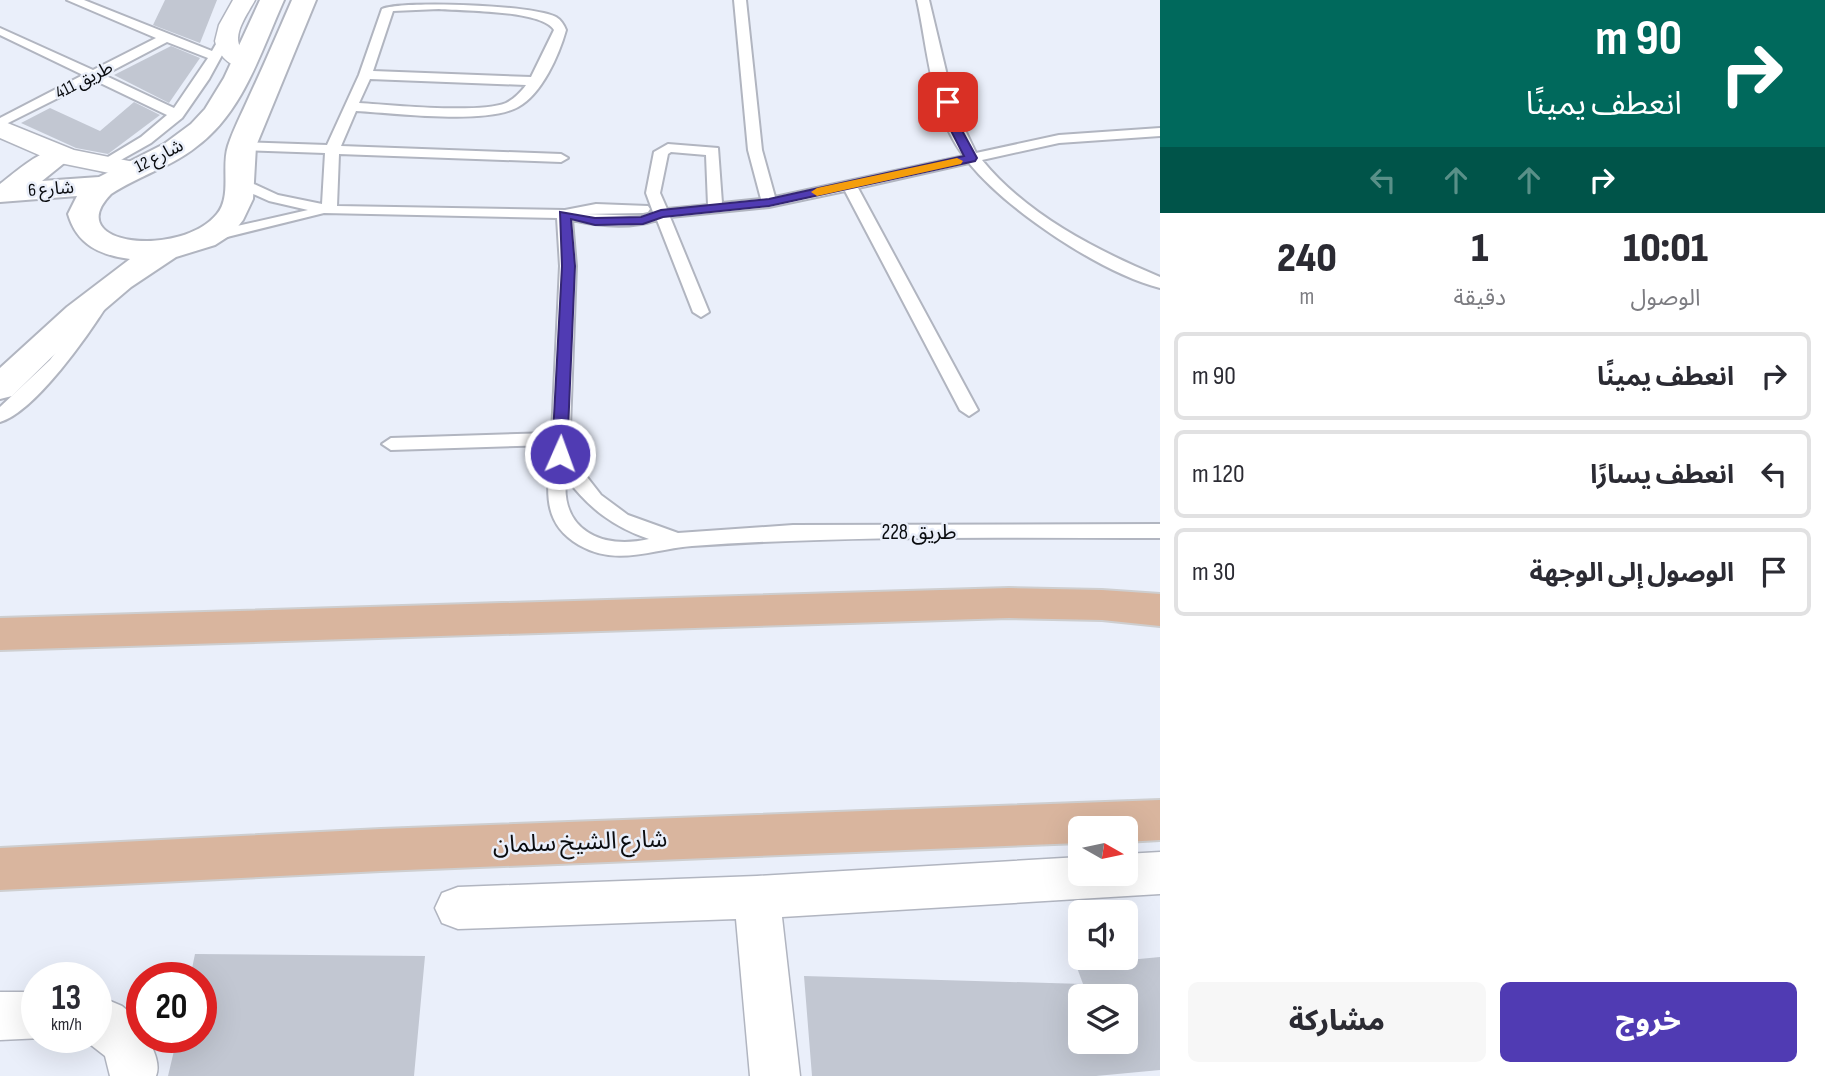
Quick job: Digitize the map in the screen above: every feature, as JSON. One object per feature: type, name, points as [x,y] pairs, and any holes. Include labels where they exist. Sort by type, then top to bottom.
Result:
[{"type":"main road","points":[[0,634],[1009,603],[1102,604],[1160,610]]},
{"type":"main road","points":[[0,612],[39,617],[94,632]]},
{"type":"main road","name":"شارع الشيخ سلمان","points":[[0,869],[422,848],[1160,820]]},
{"type":"main road","points":[[0,878],[52,866]]},
{"type":"street","points":[[229,59],[232,55],[228,49],[226,35],[244,0]]},
{"type":"street","name":"شارع 12","points":[[165,251],[124,249],[106,244],[93,235],[85,225],[82,215],[103,176],[134,170],[178,148],[205,128],[228,94],[229,59],[272,0]]},
{"type":"street","name":"شارع 12","points":[[0,388],[108,289],[165,251],[206,237],[228,221],[235,211],[242,146],[304,0]]},
{"type":"street","name":"طريق 411","points":[[0,125],[103,176]]},
{"type":"street","points":[[4,193],[59,156]]},
{"type":"street","name":"شارع 6","points":[[4,193],[103,176]]},
{"type":"street","points":[[458,908],[757,897],[1160,873]]},
{"type":"street","points":[[757,897],[775,1076]]},
{"type":"street","points":[[0,1016],[21,1016]]},
{"type":"street","points":[[112,1029],[121,1034],[130,1048],[132,1073]]},
{"type":"lane","points":[[73,0],[229,59],[177,115],[103,176]]},
{"type":"lane","points":[[740,0],[755,150],[769,203]]},
{"type":"lane","points":[[923,0],[954,125],[971,158],[1003,191],[1045,221],[1132,272],[1160,284]]},
{"type":"lane","points":[[329,210],[332,150],[365,75],[388,9],[403,4],[455,3],[531,14],[558,24],[559,35],[535,81],[518,102],[499,110],[352,107]]},
{"type":"lane","points":[[2,31],[177,115]]},
{"type":"lane","name":"طريق 411","points":[[0,125],[167,37]]},
{"type":"lane","points":[[365,75],[535,81]]},
{"type":"lane","points":[[238,182],[274,198],[329,210],[564,214],[583,220],[607,222],[643,220],[661,214],[769,203],[1059,139],[1160,132]]},
{"type":"lane","points":[[242,146],[561,158]]},
{"type":"lane","points":[[701,312],[653,193],[660,152],[668,148],[713,151],[715,208]]},
{"type":"lane","points":[[849,185],[969,410]]},
{"type":"lane","points":[[206,237],[329,210]]},
{"type":"lane","points":[[564,214],[568,259],[556,488],[561,516],[570,529],[587,541],[609,549],[634,550],[678,540]]},
{"type":"lane","points":[[1132,272],[1160,271]]},
{"type":"lane","points":[[0,416],[75,341],[108,289]]},
{"type":"lane","points":[[391,444],[560,447]]},
{"type":"lane","points":[[560,447],[584,490],[613,517],[654,535],[678,540]]},
{"type":"lane","name":"طريق 228","points":[[678,540],[793,532],[1160,531]]},
{"type":"building","points":[[165,0],[217,0],[200,43],[153,25]]},
{"type":"building","points":[[171,46],[200,58],[169,103],[114,75]]},
{"type":"building","points":[[134,102],[160,115],[108,154],[76,148],[21,123],[50,108],[100,131]]},
{"type":"building","points":[[195,954],[425,956],[414,1076],[168,1076],[173,1053],[217,1053],[217,962],[193,962]]},
{"type":"building","points":[[1160,957],[1160,1070],[1096,1076],[812,1076],[804,976],[1083,984],[1078,970],[1138,970],[1138,959]]},
{"type":"slow traffic","points":[[817,192],[957,161]]},
{"type":"route","points":[[560,454],[568,266],[564,214],[595,221],[643,220],[661,214],[769,203],[971,158],[954,125],[948,102]]}]
